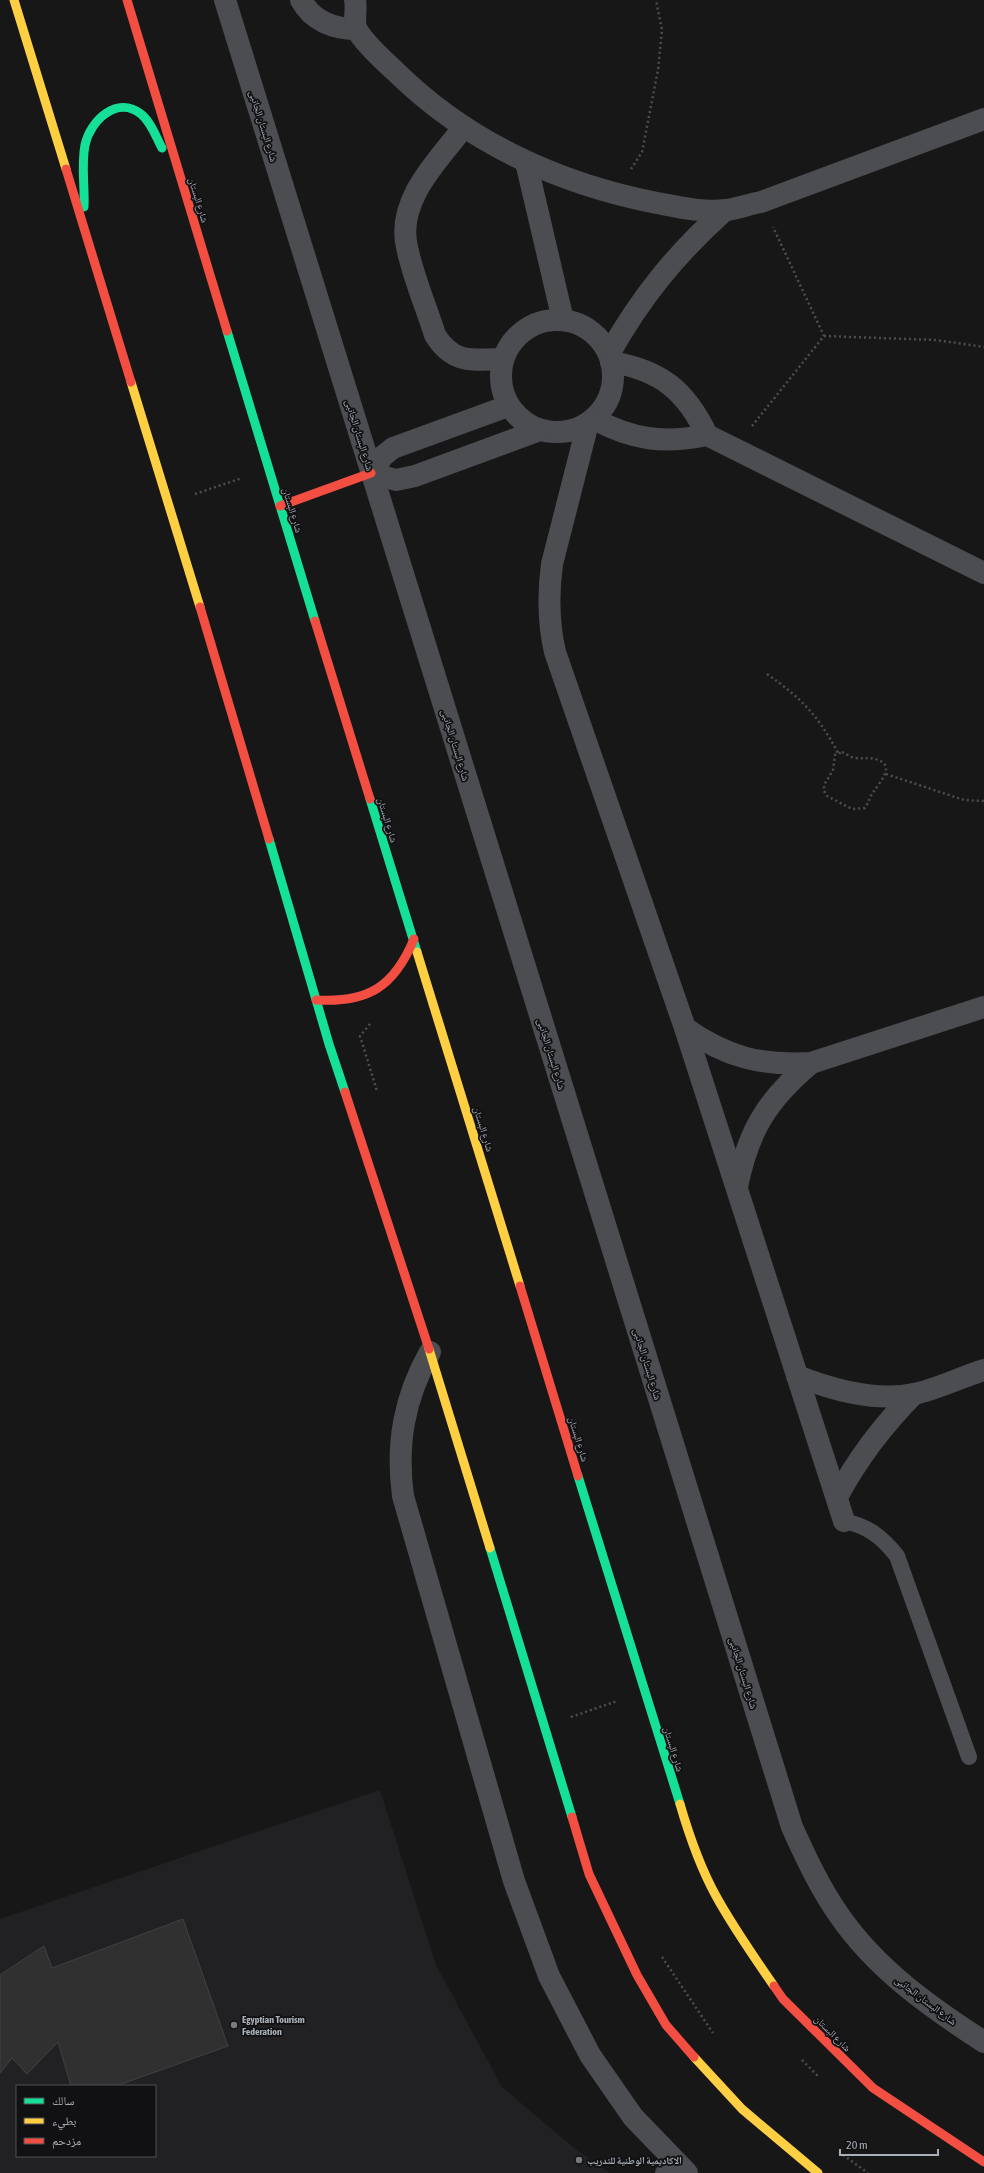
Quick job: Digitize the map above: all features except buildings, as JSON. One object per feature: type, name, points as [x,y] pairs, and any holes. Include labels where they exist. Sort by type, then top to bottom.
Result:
[{"type":"street","points":[[14,0],[229,703],[316,1000],[430,1352],[589,1874],[637,1975],[666,2025],[704,2070],[742,2109],[818,2173]]},
{"type":"street","name":"شارع البستان","points":[[127,0],[268,468],[689,1835],[712,1888],[746,1946],[783,1999],[873,2088],[984,2162]]},
{"type":"street","name":"شارع البستان الجانبى","points":[[225,0],[792,1827],[812,1873],[835,1910],[871,1955],[908,1990],[984,2042]]},
{"type":"street","points":[[301,0],[310,13],[321,20],[344,29],[356,29]]},
{"type":"street","points":[[356,0],[356,29],[380,57],[406,82],[464,127],[494,146],[565,179],[606,192],[688,208],[725,210],[761,202],[984,119]]},
{"type":"street","points":[[84,226],[85,144],[94,121],[104,113],[116,108],[134,111],[140,114],[149,123],[184,190]]},
{"type":"street","points":[[464,127],[429,171],[413,199],[408,214],[406,246],[435,335],[441,344],[448,352],[469,360],[503,358]]},
{"type":"street","points":[[526,162],[563,320]]},
{"type":"street","points":[[610,358],[627,321],[648,290],[697,235],[725,210]]},
{"type":"street","points":[[548,320],[563,320],[577,323],[590,330],[601,340],[610,358],[612,387],[609,399],[591,421],[574,430],[559,433],[540,430],[522,420],[508,406],[502,390],[500,374],[503,358],[510,344],[520,333],[533,325],[548,320]]},
{"type":"street","points":[[610,358],[652,373],[670,384],[686,399],[698,416],[707,435]]},
{"type":"street","points":[[372,473],[383,456],[392,448],[508,406]]},
{"type":"street","points":[[591,421],[611,429],[649,440],[668,441],[707,435],[984,573]]},
{"type":"street","points":[[591,421],[552,564],[548,600],[551,636],[559,668],[685,1028],[844,1521]]},
{"type":"street","points":[[280,506],[372,473],[396,480],[415,476],[540,430]]},
{"type":"street","points":[[316,1000],[334,1002],[351,1000],[368,995],[384,986],[401,968],[408,957],[414,939]]},
{"type":"street","points":[[685,1028],[706,1044],[731,1055],[771,1063],[811,1063],[984,1007]]},
{"type":"street","points":[[737,1190],[742,1160],[753,1132],[768,1106],[788,1083],[811,1063]]},
{"type":"street","points":[[430,1352],[418,1374],[403,1422],[399,1471],[403,1496],[514,1881],[549,1976],[590,2055],[633,2117],[674,2169]]},
{"type":"street","points":[[797,1376],[820,1385],[849,1392],[882,1395],[914,1394],[984,1370]]},
{"type":"street","points":[[837,1497],[849,1474],[875,1437],[914,1394]]},
{"type":"lane","points":[[844,1521],[860,1524],[874,1532],[887,1543],[897,1556],[968,1757]]},
{"type":"path","points":[[606,192],[629,173],[642,152],[654,97],[661,51],[662,30],[656,0]]},
{"type":"path","points":[[761,202],[824,336]]},
{"type":"path","points":[[824,336],[936,340],[984,347]]},
{"type":"path","points":[[734,448],[824,336]]},
{"type":"path","points":[[168,503],[268,468]]},
{"type":"path","points":[[767,674],[808,706],[824,727],[838,753],[857,758],[877,759],[882,762],[886,774]]},
{"type":"path","points":[[838,753],[835,755],[831,776],[824,785],[824,791],[827,796],[852,809],[865,808],[874,790],[886,774]]},
{"type":"path","points":[[886,774],[964,800],[984,801]]},
{"type":"path","points":[[544,1726],[645,1693]]},
{"type":"path","points":[[658,1951],[715,2036]]},
{"type":"path","points":[[832,2147],[868,2173]]},
{"type":"shaded area","name":"Egyptian Tourism Federation","points":[[380,1790],[436,1965],[502,2087],[574,2148],[610,2173],[0,2173],[0,1919]]},
{"type":"traffic: fast","points":[[84,207],[83,160],[85,145],[92,127],[106,113],[123,107],[132,109],[141,114],[150,125],[162,148]]},
{"type":"traffic: fast","points":[[227,331],[315,621]]},
{"type":"traffic: fast","points":[[370,799],[417,952]]},
{"type":"traffic: fast","points":[[269,839],[329,1044],[345,1092]]},
{"type":"traffic: fast","points":[[578,1476],[680,1804]]},
{"type":"traffic: fast","points":[[490,1548],[572,1817]]},
{"type":"traffic: slow","points":[[14,0],[66,169]]},
{"type":"traffic: slow","points":[[131,382],[200,607]]},
{"type":"traffic: slow","points":[[417,952],[520,1286]]},
{"type":"traffic: slow","points":[[429,1349],[490,1548]]},
{"type":"traffic: slow","points":[[680,1804],[695,1851],[710,1885],[751,1953],[774,1986]]},
{"type":"traffic: slow","points":[[694,2057],[742,2109],[818,2173]]},
{"type":"traffic: jam","points":[[127,0],[227,331]]},
{"type":"traffic: jam","points":[[66,169],[131,382]]},
{"type":"traffic: jam","points":[[280,506],[371,473]]},
{"type":"traffic: jam","points":[[200,607],[269,839]]},
{"type":"traffic: jam","points":[[315,621],[370,799]]},
{"type":"traffic: jam","points":[[316,1000],[350,998],[365,995],[377,989],[398,969],[414,939]]},
{"type":"traffic: jam","points":[[345,1092],[429,1349]]},
{"type":"traffic: jam","points":[[520,1286],[578,1476]]},
{"type":"traffic: jam","points":[[572,1817],[589,1874],[637,1975],[666,2025],[694,2057]]},
{"type":"traffic: jam","points":[[774,1986],[783,1999],[873,2088],[984,2162]]},
{"type":"place","name":"Egyptian Tourism Federation","points":[[234,2025]]},
{"type":"place","name":"الاكاديمية الوطنية للتدريب","points":[[579,2160]]}]
